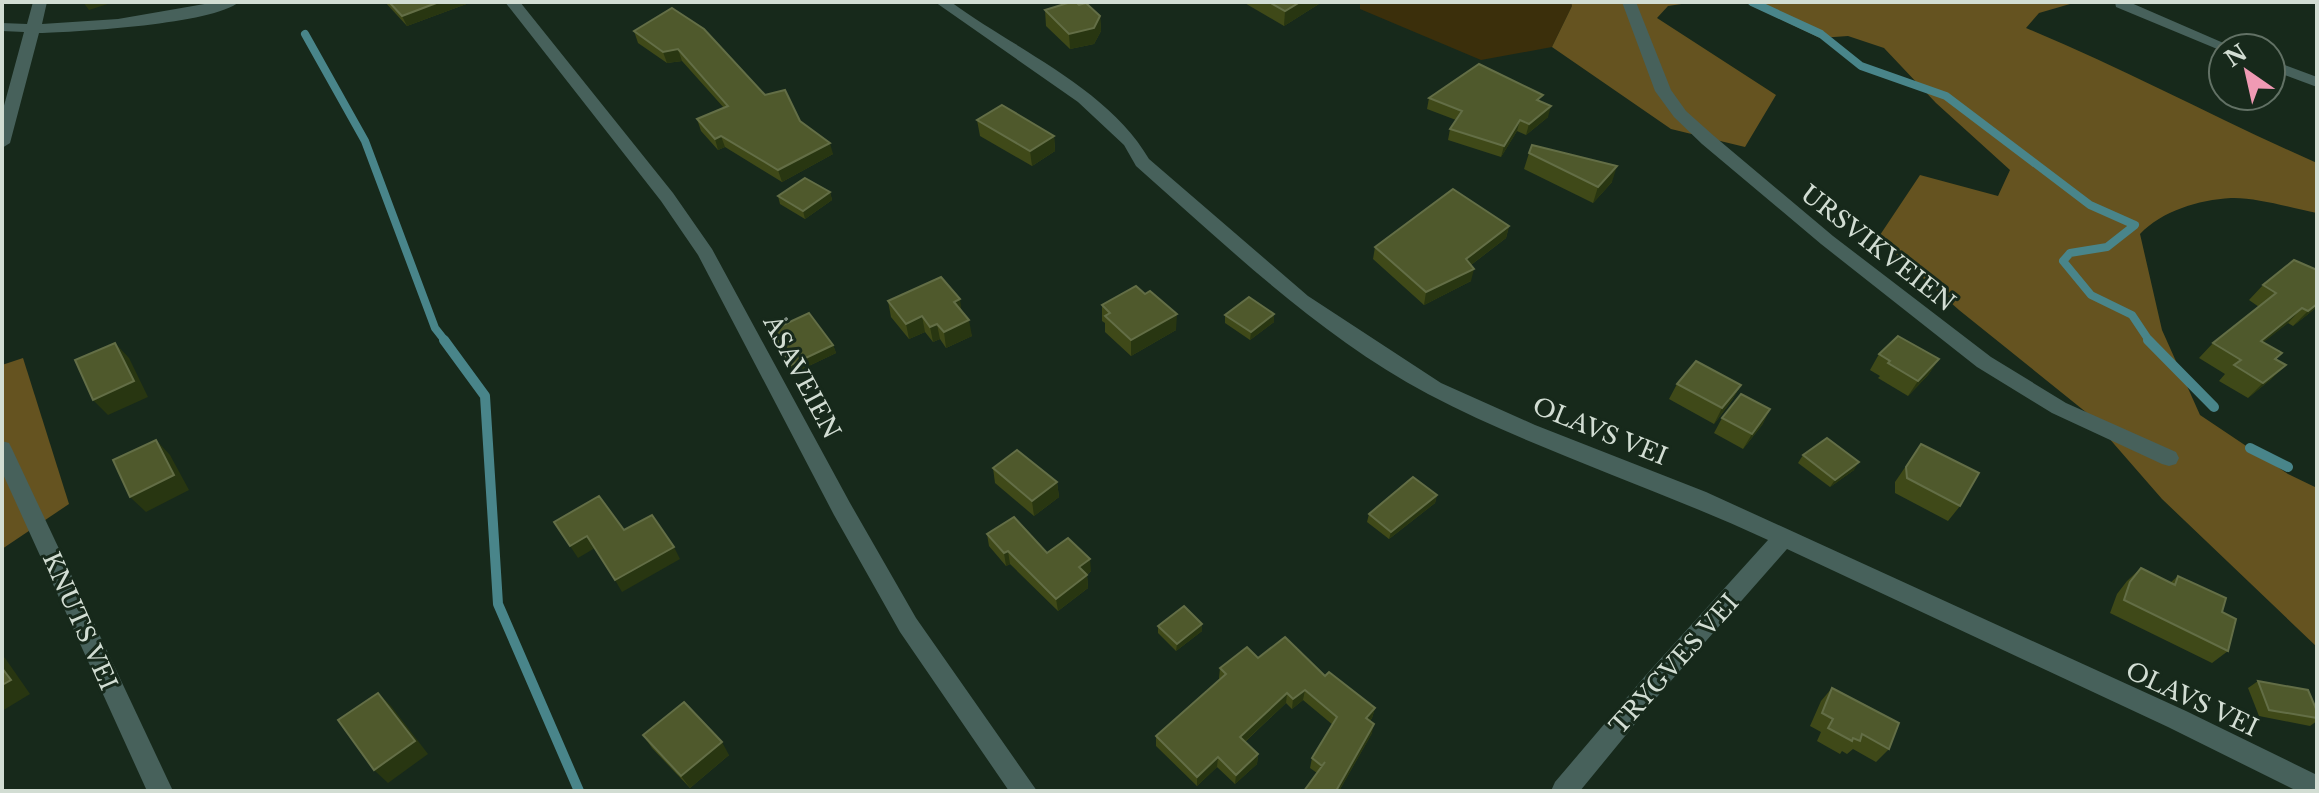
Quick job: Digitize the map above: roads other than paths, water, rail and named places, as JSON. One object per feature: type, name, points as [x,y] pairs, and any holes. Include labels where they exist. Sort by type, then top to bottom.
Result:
[{"type":"street","points":[[2,143],[40,2]]},
{"type":"street","points":[[2,27],[33,28],[146,20],[232,2]]},
{"type":"street","name":"ÅSAVEIEN","points":[[512,2],[667,197],[706,253],[842,509],[908,625],[984,738],[1024,791]]},
{"type":"street","name":"OLAVS VEI","points":[[942,2],[988,36],[1031,60],[1102,116],[1125,137],[1142,162],[1301,301],[1361,343],[1447,394],[1528,431],[1698,498],[2177,719],[2317,788]]},
{"type":"street","name":"URSVIKVEIEN","points":[[1629,2],[1663,91],[1680,114],[1708,140],[1827,240],[1984,362],[2059,408],[2169,458]]},
{"type":"street","points":[[2121,4],[2207,40]]},
{"type":"street","points":[[2287,71],[2317,82]]},
{"type":"street","name":"KNUTS VEI","points":[[2,449],[160,791]]},
{"type":"street","name":"TRYGVES VEI","points":[[1564,791],[1654,683],[1784,538]]},
{"type":"waterway","points":[[1752,2],[1821,34],[1861,66],[1946,96],[2090,205],[2135,225],[2107,247],[2070,253],[2063,261],[2091,295],[2132,315],[2150,342]]},
{"type":"waterway","points":[[305,34],[365,141],[435,328],[446,342]]},
{"type":"waterway","points":[[444,340],[485,396],[498,604],[579,791]]},
{"type":"waterway","points":[[2148,340],[2214,407]]},
{"type":"waterway","points":[[2250,448],[2288,467]]}]
